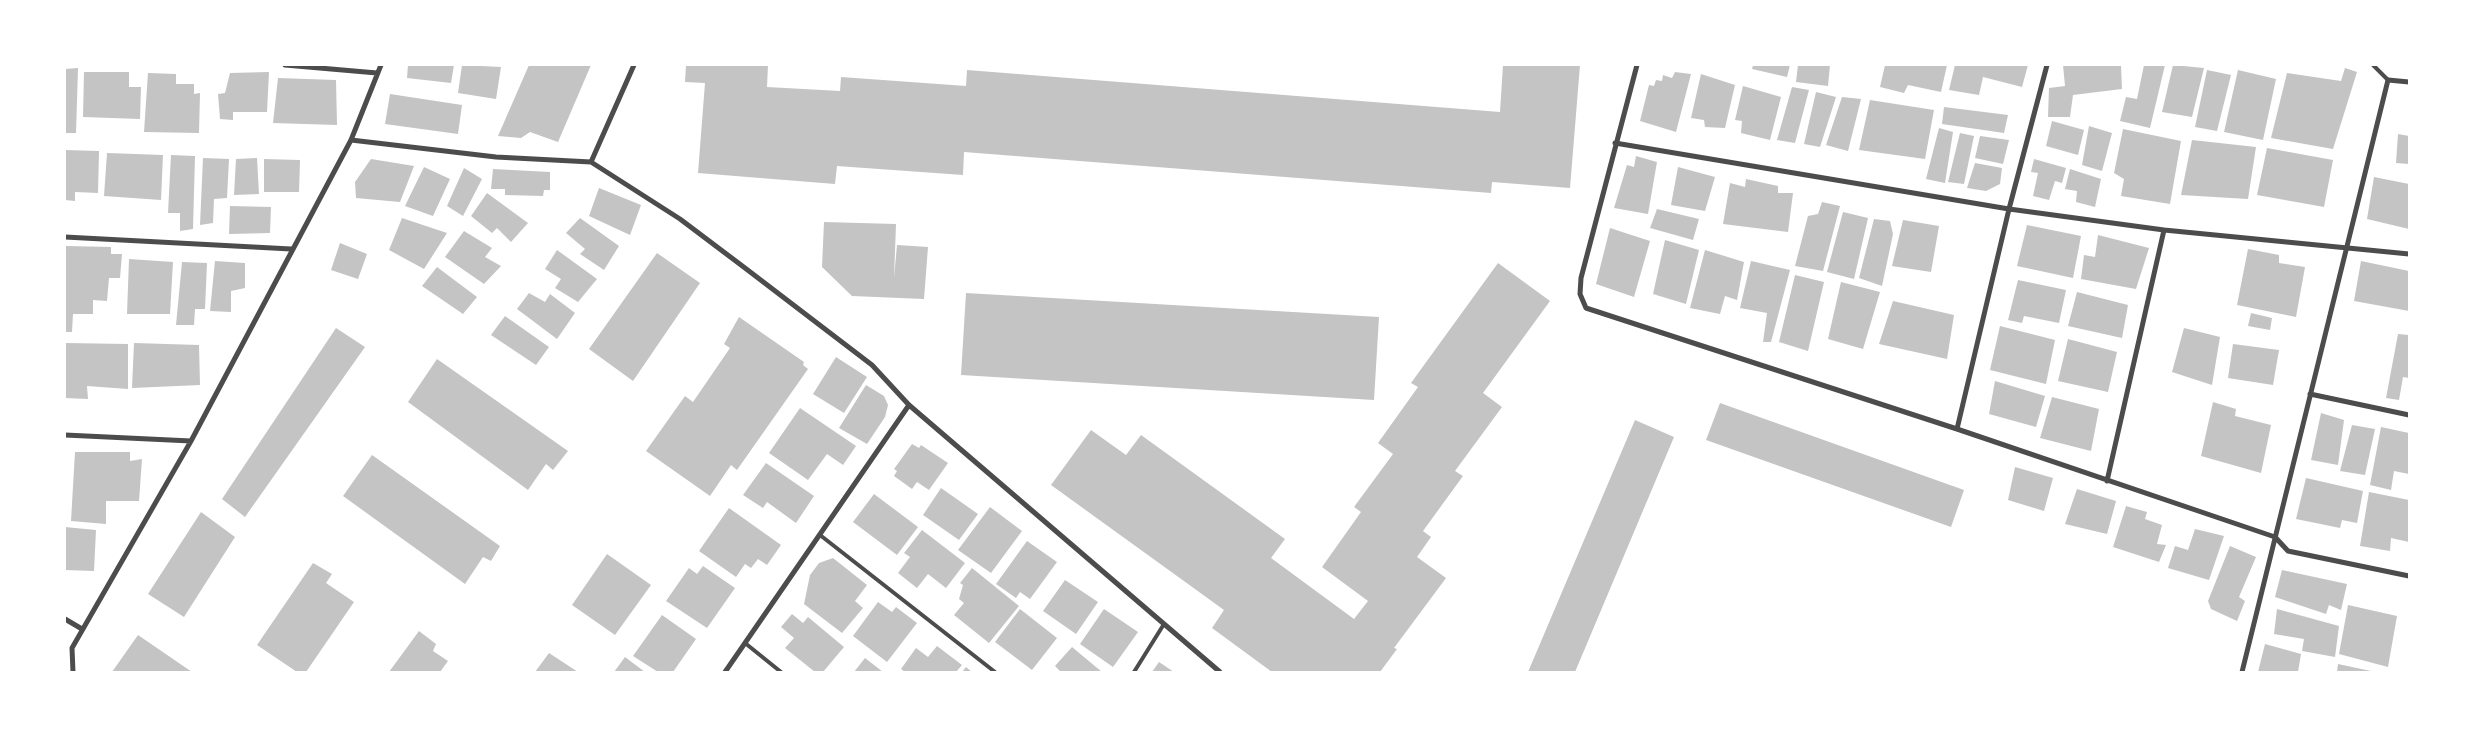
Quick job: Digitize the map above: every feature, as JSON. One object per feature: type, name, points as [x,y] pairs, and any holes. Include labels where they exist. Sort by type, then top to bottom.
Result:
[{"type":"street","points":[[285,65],[377,73]]},
{"type":"street","points":[[73,672],[72,648],[191,441],[291,249],[351,140],[380,65]]},
{"type":"street","points":[[591,162],[634,65]]},
{"type":"street","points":[[1637,65],[1581,278],[1580,294],[1586,308],[1957,429],[2274,537],[2288,551],[2409,576]]},
{"type":"street","points":[[1957,429],[2009,208],[2047,65]]},
{"type":"street","points":[[2242,672],[2388,80],[2409,82]]},
{"type":"street","points":[[351,140],[496,157],[591,162],[680,219],[872,365],[910,405],[1220,672]]},
{"type":"street","points":[[1615,143],[2009,208],[2164,230],[2409,254]]},
{"type":"street","points":[[2107,481],[2164,230]]},
{"type":"street","points":[[65,237],[291,249]]},
{"type":"street","points":[[2310,394],[2409,415]]},
{"type":"street","points":[[725,672],[910,405]]},
{"type":"street","points":[[65,435],[191,441]]},
{"type":"street","points":[[65,619],[82,629]]},
{"type":"lane","points":[[2373,65],[2388,80]]},
{"type":"lane","points":[[820,535],[995,672]]},
{"type":"lane","points":[[1134,672],[1164,624]]},
{"type":"lane","points":[[745,643],[781,672]]},
{"type":"building","points":[[408,65],[454,65],[451,83],[407,78]]},
{"type":"building","points":[[462,65],[501,67],[496,99],[458,93]]},
{"type":"building","points":[[529,65],[591,65],[558,142],[530,132],[521,138],[498,136]]},
{"type":"building","points":[[686,65],[768,65],[767,87],[840,91],[841,77],[966,86],[967,70],[1500,112],[1503,65],[1580,65],[1570,188],[1492,182],[1491,193],[964,152],[963,175],[837,166],[835,184],[698,173],[705,83],[685,82]]},
{"type":"building","points":[[1753,65],[1790,65],[1787,77],[1752,69]]},
{"type":"building","points":[[1798,65],[1830,65],[1828,86],[1796,82]]},
{"type":"building","points":[[1885,65],[1947,65],[1941,92],[1908,85],[1904,93],[1880,87]]},
{"type":"building","points":[[1955,65],[2028,65],[2022,87],[1983,77],[1979,95],[1949,90]]},
{"type":"building","points":[[2063,65],[2121,65],[2122,89],[2073,95],[2070,117],[2048,117],[2049,88],[2065,86]]},
{"type":"building","points":[[2144,65],[2165,65],[2150,128],[2120,121],[2126,97],[2137,99]]},
{"type":"building","points":[[2173,65],[2204,68],[2192,117],[2162,112]]},
{"type":"building","points":[[78,68],[76,133],[65,133],[65,69]]},
{"type":"building","points":[[2345,68],[2357,72],[2333,149],[2271,138],[2287,73],[2341,81]]},
{"type":"building","points":[[2207,70],[2231,75],[2217,131],[2195,127]]},
{"type":"building","points":[[2238,70],[2276,79],[2263,140],[2224,132]]},
{"type":"building","points":[[84,72],[129,72],[129,87],[141,87],[140,119],[83,117]]},
{"type":"building","points":[[269,72],[267,112],[233,112],[233,120],[220,119],[218,94],[225,93],[230,73]]},
{"type":"building","points":[[1675,72],[1691,74],[1676,132],[1640,121],[1649,85],[1654,86],[1656,80],[1662,81],[1663,75],[1672,78]]},
{"type":"building","points":[[148,73],[176,74],[176,84],[194,84],[194,94],[200,93],[199,133],[144,132]]},
{"type":"building","points":[[1701,74],[1735,85],[1725,128],[1705,127],[1704,120],[1691,118]]},
{"type":"building","points":[[278,78],[336,80],[337,125],[273,123]]},
{"type":"building","points":[[1743,86],[1781,97],[1770,140],[1741,133],[1742,121],[1735,120]]},
{"type":"building","points":[[1792,87],[1809,90],[1795,143],[1777,140]]},
{"type":"building","points":[[1816,92],[1836,97],[1820,147],[1804,144]]},
{"type":"building","points":[[390,94],[462,105],[458,134],[385,124]]},
{"type":"building","points":[[1842,97],[1861,99],[1848,151],[1826,145]]},
{"type":"building","points":[[1870,100],[1934,110],[1925,159],[1859,150]]},
{"type":"building","points":[[1944,107],[2008,115],[2004,133],[1942,124]]},
{"type":"building","points":[[2052,121],[2084,130],[2078,155],[2046,146]]},
{"type":"building","points":[[2089,126],[2112,133],[2102,171],[2082,165]]},
{"type":"building","points":[[1939,128],[1953,132],[1945,183],[1926,179]]},
{"type":"building","points":[[2123,129],[2181,141],[2170,204],[2121,196],[2124,179],[2114,173]]},
{"type":"building","points":[[1960,133],[1974,136],[1964,184],[1948,182]]},
{"type":"building","points":[[2398,134],[2409,136],[2409,164],[2396,163]]},
{"type":"building","points":[[1980,136],[2009,140],[2003,164],[1975,158]]},
{"type":"building","points":[[2192,140],[2256,147],[2248,199],[2181,195]]},
{"type":"building","points":[[2267,148],[2333,160],[2324,207],[2257,195]]},
{"type":"building","points":[[65,150],[99,151],[98,193],[75,192],[75,201],[65,200]]},
{"type":"building","points":[[107,153],[163,155],[161,200],[104,196]]},
{"type":"building","points":[[171,155],[195,156],[193,229],[180,231],[180,213],[168,213]]},
{"type":"building","points":[[1636,156],[1657,162],[1648,214],[1614,208],[1627,165],[1634,167]]},
{"type":"building","points":[[203,158],[229,159],[227,198],[214,199],[213,223],[200,225]]},
{"type":"building","points":[[257,158],[259,194],[234,195],[236,159]]},
{"type":"building","points":[[264,159],[300,160],[299,192],[264,192]]},
{"type":"building","points":[[371,159],[414,166],[400,202],[356,198],[355,182]]},
{"type":"building","points":[[2034,159],[2066,168],[2062,183],[2055,181],[2049,200],[2033,196],[2038,173],[2031,172]]},
{"type":"building","points":[[1975,163],[2002,168],[2000,184],[1986,191],[1967,188]]},
{"type":"building","points":[[424,167],[450,179],[433,216],[405,206]]},
{"type":"building","points":[[1678,167],[1715,177],[1705,211],[1671,205]]},
{"type":"building","points":[[464,168],[482,179],[463,216],[447,206]]},
{"type":"building","points":[[493,169],[550,172],[550,190],[544,190],[543,196],[505,195],[505,189],[491,189]]},
{"type":"building","points":[[2070,169],[2101,179],[2095,207],[2076,202],[2077,191],[2065,189]]},
{"type":"building","points":[[2374,177],[2409,184],[2409,229],[2367,219]]},
{"type":"building","points":[[1746,179],[1778,186],[1778,193],[1793,193],[1788,232],[1723,224],[1730,183],[1745,187]]},
{"type":"building","points":[[599,188],[641,205],[630,235],[589,216]]},
{"type":"building","points":[[487,193],[528,223],[511,242],[497,228],[492,233],[471,216]]},
{"type":"building","points":[[1822,202],[1840,206],[1823,271],[1795,266],[1808,216],[1818,214]]},
{"type":"building","points":[[230,206],[271,207],[270,233],[229,234]]},
{"type":"building","points":[[1657,209],[1699,219],[1693,240],[1650,228]]},
{"type":"building","points":[[1843,212],[1868,218],[1854,279],[1827,272]]},
{"type":"building","points":[[402,218],[447,233],[424,269],[389,250]]},
{"type":"building","points":[[580,218],[619,246],[604,270],[580,254],[585,249],[566,233]]},
{"type":"building","points":[[1874,219],[1890,221],[1893,234],[1882,286],[1859,278]]},
{"type":"building","points":[[1903,220],[1939,226],[1931,272],[1892,266]]},
{"type":"building","points":[[824,222],[896,224],[894,278],[897,245],[928,247],[924,299],[852,296],[822,267]]},
{"type":"building","points":[[2027,225],[2081,236],[2073,278],[2017,266]]},
{"type":"building","points":[[1610,228],[1650,241],[1634,297],[1596,284]]},
{"type":"building","points":[[464,231],[492,248],[485,257],[501,266],[484,284],[445,257]]},
{"type":"building","points":[[2098,235],[2149,248],[2136,289],[2081,279],[2084,255],[2095,257]]},
{"type":"building","points":[[1665,240],[1699,250],[1686,304],[1653,294]]},
{"type":"building","points":[[340,243],[367,254],[358,279],[331,270]]},
{"type":"building","points":[[66,246],[111,247],[111,254],[122,254],[120,278],[109,278],[107,301],[93,300],[93,314],[73,314],[72,332],[65,332]]},
{"type":"building","points":[[2248,249],[2279,255],[2279,263],[2305,267],[2296,317],[2237,305]]},
{"type":"building","points":[[557,250],[597,279],[578,302],[555,288],[561,279],[545,269]]},
{"type":"building","points":[[1705,250],[1744,262],[1737,300],[1725,296],[1720,314],[1690,308]]},
{"type":"building","points":[[657,253],[700,283],[633,381],[589,349]]},
{"type":"building","points":[[129,259],[173,262],[170,314],[127,314]]},
{"type":"building","points":[[215,261],[245,263],[245,288],[231,291],[231,312],[210,311]]},
{"type":"building","points":[[1751,261],[1790,270],[1771,342],[1763,342],[1767,313],[1740,308]]},
{"type":"building","points":[[2361,261],[2409,271],[2409,311],[2354,301]]},
{"type":"building","points":[[182,262],[207,263],[205,309],[195,309],[194,325],[176,325]]},
{"type":"building","points":[[1498,263],[1550,301],[1483,393],[1502,407],[1455,471],[1463,476],[1423,531],[1431,537],[1417,557],[1446,578],[1394,648],[1397,649],[1380,672],[1272,672],[1212,628],[1224,610],[1051,485],[1091,430],[1126,455],[1141,435],[1285,539],[1271,558],[1354,619],[1368,601],[1322,567],[1361,512],[1354,507],[1393,454],[1378,443],[1418,387],[1411,383]]},
{"type":"building","points":[[437,267],[477,297],[463,314],[422,286]]},
{"type":"building","points":[[1795,275],[1824,282],[1808,351],[1779,342]]},
{"type":"building","points":[[2018,280],[2066,290],[2059,323],[2024,316],[2022,323],[2008,320]]},
{"type":"building","points":[[1841,282],[1880,292],[1863,349],[1828,339]]},
{"type":"building","points":[[2077,292],[2128,305],[2122,338],[2068,326]]},
{"type":"building","points":[[529,293],[545,302],[550,294],[575,313],[557,339],[517,309]]},
{"type":"building","points":[[966,293],[1379,317],[1374,400],[961,375]]},
{"type":"building","points":[[1893,301],[1954,315],[1947,359],[1879,344]]},
{"type":"building","points":[[2251,313],[2272,318],[2270,330],[2248,326]]},
{"type":"building","points":[[505,316],[549,347],[536,365],[491,335]]},
{"type":"building","points":[[739,317],[804,362],[803,365],[808,369],[737,470],[731,465],[710,496],[646,451],[685,396],[693,402],[730,348],[724,344]]},
{"type":"building","points":[[2000,326],[2055,340],[2046,384],[1990,370]]},
{"type":"building","points":[[336,328],[365,347],[245,517],[222,499]]},
{"type":"building","points":[[2184,328],[2220,337],[2212,385],[2172,372]]},
{"type":"building","points":[[2398,334],[2409,335],[2409,378],[2403,377],[2399,400],[2386,398]]},
{"type":"building","points":[[2068,339],[2117,352],[2108,392],[2058,381]]},
{"type":"building","points":[[65,343],[128,344],[128,389],[87,386],[88,399],[65,398]]},
{"type":"building","points":[[134,343],[199,345],[200,385],[132,388]]},
{"type":"building","points":[[2233,344],[2279,350],[2273,385],[2228,378]]},
{"type":"building","points":[[836,357],[867,377],[844,413],[813,394]]},
{"type":"building","points":[[437,359],[568,451],[553,470],[546,464],[528,490],[408,402]]},
{"type":"building","points":[[1995,381],[2045,396],[2036,427],[1989,414]]},
{"type":"building","points":[[866,385],[884,396],[888,405],[885,417],[867,444],[839,428]]},
{"type":"building","points":[[2052,397],[2099,409],[2091,451],[2040,438]]},
{"type":"building","points":[[2213,402],[2236,409],[2235,416],[2271,425],[2261,473],[2201,456]]},
{"type":"building","points":[[1720,403],[1964,490],[1951,527],[1706,440]]},
{"type":"building","points":[[800,408],[856,446],[843,465],[827,454],[808,480],[769,453]]},
{"type":"building","points":[[2321,413],[2344,420],[2338,465],[2311,460]]},
{"type":"building","points":[[1635,420],[1674,437],[1575,672],[1528,672]]},
{"type":"building","points":[[2352,425],[2375,429],[2365,475],[2340,471]]},
{"type":"building","points":[[2381,427],[2409,433],[2409,474],[2394,471],[2391,490],[2370,485]]},
{"type":"building","points":[[912,444],[919,448],[921,445],[948,463],[929,490],[917,482],[912,489],[894,476],[897,471],[894,469]]},
{"type":"building","points":[[75,452],[130,452],[130,461],[142,459],[139,501],[106,501],[106,524],[71,521]]},
{"type":"building","points":[[372,455],[500,546],[491,561],[483,557],[465,584],[343,496]]},
{"type":"building","points":[[766,463],[814,496],[796,523],[767,502],[763,508],[743,495]]},
{"type":"building","points":[[2015,467],[2053,478],[2044,511],[2008,500]]},
{"type":"building","points":[[2306,478],[2363,491],[2357,523],[2342,520],[2340,528],[2296,519]]},
{"type":"building","points":[[941,488],[978,514],[959,540],[923,515]]},
{"type":"building","points":[[2077,489],[2116,501],[2107,534],[2065,524]]},
{"type":"building","points":[[2369,492],[2409,500],[2409,542],[2391,538],[2390,551],[2360,546]]},
{"type":"building","points":[[874,494],[918,527],[897,555],[853,522]]},
{"type":"building","points":[[2126,506],[2147,512],[2145,519],[2162,525],[2157,544],[2166,545],[2159,562],[2113,547]]},
{"type":"building","points":[[990,507],[1022,531],[991,573],[958,550]]},
{"type":"building","points":[[729,508],[781,545],[767,565],[758,559],[751,568],[745,564],[736,577],[699,551]]},
{"type":"building","points":[[201,512],[235,537],[184,617],[148,594]]},
{"type":"building","points":[[65,527],[96,530],[94,571],[65,570]]},
{"type":"building","points":[[2195,529],[2224,536],[2209,580],[2168,568],[2175,546],[2188,550]]},
{"type":"building","points":[[922,530],[965,563],[946,588],[928,574],[917,588],[898,573],[910,557],[904,553]]},
{"type":"building","points":[[1027,541],[1057,562],[1030,599],[1020,592],[1016,598],[996,584]]},
{"type":"building","points":[[2230,546],[2256,557],[2239,597],[2245,601],[2237,621],[2211,609],[2208,601]]},
{"type":"building","points":[[607,554],[651,585],[615,635],[572,605]]},
{"type":"building","points":[[833,558],[867,585],[855,601],[863,608],[842,633],[804,604],[810,575],[819,563]]},
{"type":"building","points":[[313,563],[332,574],[326,583],[354,602],[306,672],[297,672],[257,645]]},
{"type":"building","points":[[703,566],[735,588],[707,628],[666,601],[689,568],[697,574]]},
{"type":"building","points":[[972,568],[1019,606],[989,643],[954,615],[964,603],[959,599],[963,585],[960,583]]},
{"type":"building","points":[[2282,570],[2347,584],[2341,610],[2329,605],[2326,614],[2275,597]]},
{"type":"building","points":[[1065,580],[1098,602],[1076,634],[1043,611]]},
{"type":"building","points":[[878,602],[892,612],[896,607],[917,623],[887,662],[853,636]]},
{"type":"building","points":[[2348,605],[2397,616],[2388,667],[2339,654]]},
{"type":"building","points":[[1020,609],[1057,638],[1032,670],[995,642]]},
{"type":"building","points":[[1104,609],[1138,632],[1113,667],[1080,644]]},
{"type":"building","points":[[2277,609],[2339,626],[2335,657],[2302,651],[2304,639],[2274,634]]},
{"type":"building","points":[[792,614],[803,623],[808,617],[844,647],[823,672],[815,672],[785,648],[794,638],[781,627]]},
{"type":"building","points":[[662,615],[696,639],[673,672],[658,672],[633,656]]},
{"type":"building","points":[[419,631],[436,644],[433,651],[448,661],[440,672],[389,672]]},
{"type":"building","points":[[138,635],[192,672],[112,672]]},
{"type":"building","points":[[2265,644],[2301,654],[2298,672],[2258,672]]},
{"type":"building","points":[[937,646],[962,665],[956,672],[905,672],[901,669],[916,648],[928,657]]},
{"type":"building","points":[[1072,647],[1102,672],[1061,672],[1055,666]]},
{"type":"building","points":[[549,653],[578,672],[535,672]]},
{"type":"building","points":[[625,657],[645,672],[614,672]]},
{"type":"building","points":[[865,658],[883,672],[854,672]]},
{"type":"building","points":[[1159,662],[1174,672],[1152,672]]},
{"type":"building","points":[[2338,664],[2371,671],[2371,672],[2337,672]]},
{"type":"building","points":[[966,667],[972,672],[962,672]]}]
